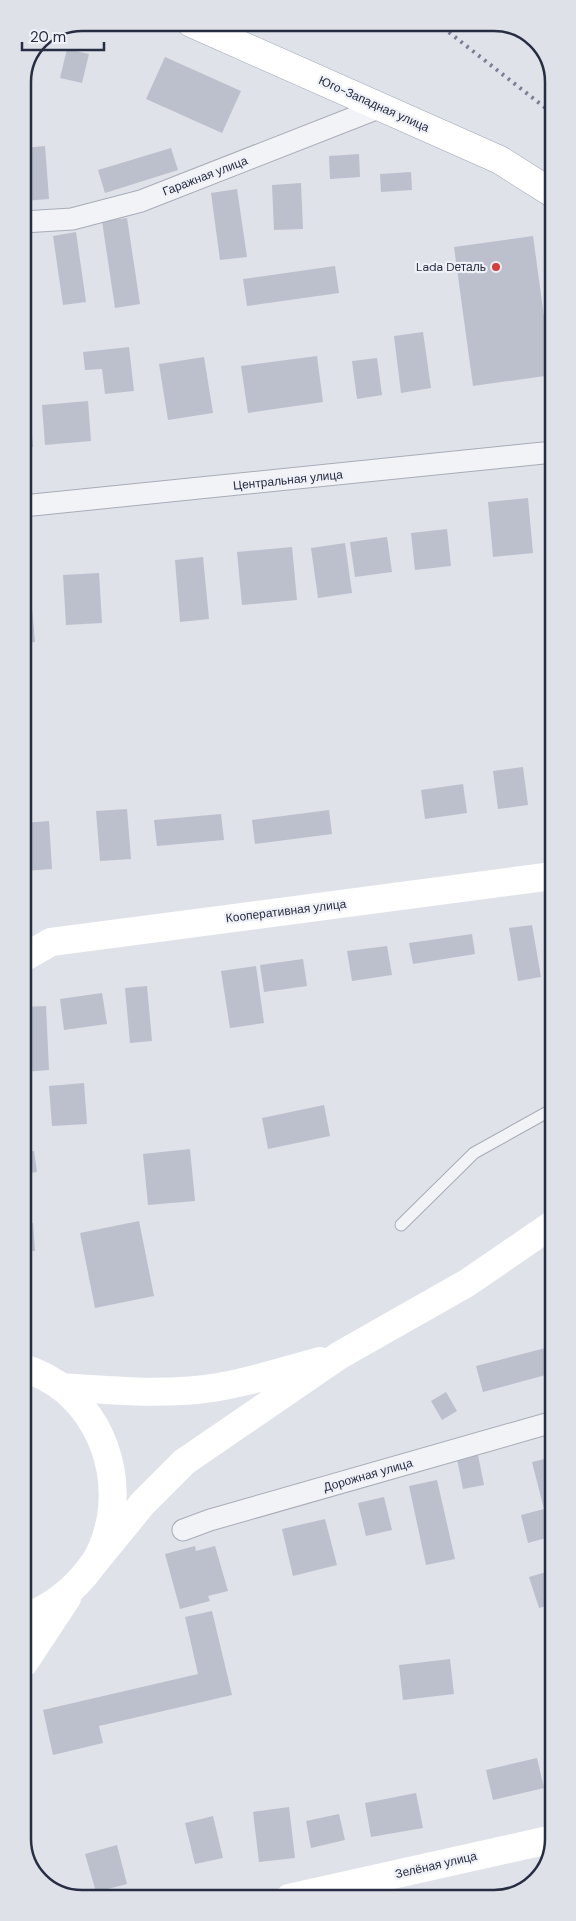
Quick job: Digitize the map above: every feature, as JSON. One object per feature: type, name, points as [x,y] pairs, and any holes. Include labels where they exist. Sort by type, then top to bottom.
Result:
[{"type":"main road","name":"Юго-Западная улица","points":[[209,31],[500,160],[545,188]]},
{"type":"main road","name":"Кооперативная улица","points":[[31,953],[50,942],[545,877]]},
{"type":"main road","points":[[31,1653],[74,1588],[143,1503],[184,1462],[340,1355],[467,1283],[545,1229]]},
{"type":"main road","points":[[62,1387],[148,1392],[197,1390],[244,1382],[340,1355]]},
{"type":"main road","points":[[31,1369],[62,1387],[84,1409],[102,1437],[111,1468],[114,1499],[108,1531],[95,1562]]},
{"type":"main road","points":[[31,1616],[48,1608],[74,1588]]},
{"type":"main road","name":"Зелёная улица","points":[[325,1890],[545,1841]]},
{"type":"street","name":"Гаражная улица","points":[[31,222],[72,219],[141,201],[381,107]]},
{"type":"street","name":"Центральная улица","points":[[31,505],[545,453]]},
{"type":"street","points":[[31,944],[50,942]]},
{"type":"street","name":"Дорожная улица","points":[[183,1530],[210,1520],[545,1424]]},
{"type":"lane","points":[[401,1225],[474,1153],[545,1114]]},
{"type":"building","points":[[67,49],[89,54],[82,83],[60,78]]},
{"type":"building","points":[[165,57],[241,91],[222,133],[146,99]]},
{"type":"building","points":[[45,146],[49,199],[31,200],[31,147]]},
{"type":"building","points":[[171,148],[178,170],[105,193],[98,170]]},
{"type":"building","points":[[359,154],[360,177],[330,179],[329,156]]},
{"type":"building","points":[[411,172],[412,190],[381,192],[380,174]]},
{"type":"building","points":[[301,183],[303,229],[274,230],[272,185]]},
{"type":"building","points":[[237,189],[247,257],[220,260],[211,193]]},
{"type":"building","points":[[127,218],[140,304],[115,308],[102,221]]},
{"type":"building","points":[[76,232],[86,302],[63,305],[53,236]]},
{"type":"building","points":[[533,236],[545,324],[545,376],[473,386],[454,247]]},
{"type":"building","points":[[335,266],[339,293],[247,306],[243,279]]},
{"type":"building","points":[[423,332],[431,388],[401,393],[394,336]]},
{"type":"building","points":[[129,347],[134,391],[105,394],[102,369],[85,370],[83,352]]},
{"type":"building","points":[[317,356],[323,402],[248,413],[241,366]]},
{"type":"building","points":[[204,357],[213,413],[168,420],[159,364]]},
{"type":"building","points":[[377,358],[382,395],[357,399],[352,361]]},
{"type":"building","points":[[88,401],[91,441],[45,445],[42,405]]},
{"type":"building","points":[[31,421],[33,447],[31,447]]},
{"type":"building","points":[[528,498],[533,553],[493,557],[488,502]]},
{"type":"building","points":[[447,529],[451,566],[415,570],[411,533]]},
{"type":"building","points":[[387,537],[392,572],[355,577],[350,542]]},
{"type":"building","points":[[345,543],[352,593],[318,598],[311,548]]},
{"type":"building","points":[[292,547],[297,600],[242,605],[237,552]]},
{"type":"building","points":[[203,557],[209,619],[180,622],[175,560]]},
{"type":"building","points":[[99,573],[102,623],[66,625],[63,575]]},
{"type":"building","points":[[31,597],[35,642],[31,642]]},
{"type":"building","points":[[523,767],[528,805],[498,809],[493,771]]},
{"type":"building","points":[[463,784],[467,813],[425,819],[421,790]]},
{"type":"building","points":[[127,809],[131,859],[100,861],[96,811]]},
{"type":"building","points":[[329,810],[332,834],[255,844],[252,820]]},
{"type":"building","points":[[221,814],[224,840],[157,846],[154,820]]},
{"type":"building","points":[[49,821],[52,869],[31,870],[31,822]]},
{"type":"building","points":[[532,925],[541,977],[518,981],[509,928]]},
{"type":"building","points":[[472,934],[475,954],[413,964],[409,943]]},
{"type":"building","points":[[387,946],[392,975],[352,981],[347,951]]},
{"type":"building","points":[[303,959],[307,986],[264,992],[260,965]]},
{"type":"building","points":[[256,966],[264,1023],[230,1028],[221,971]]},
{"type":"building","points":[[147,986],[152,1041],[130,1043],[125,988]]},
{"type":"building","points":[[102,993],[107,1024],[64,1030],[60,999]]},
{"type":"building","points":[[46,1006],[49,1070],[31,1071],[31,1007]]},
{"type":"building","points":[[84,1083],[87,1124],[52,1126],[49,1086]]},
{"type":"building","points":[[324,1105],[330,1136],[268,1149],[262,1118]]},
{"type":"building","points":[[190,1149],[195,1201],[148,1205],[143,1154]]},
{"type":"building","points":[[31,1151],[34,1151],[37,1172],[31,1173]]},
{"type":"building","points":[[139,1221],[154,1296],[95,1308],[80,1233]]},
{"type":"building","points":[[31,1223],[33,1223],[35,1251],[31,1251]]},
{"type":"building","points":[[545,1348],[545,1375],[483,1392],[476,1366]]},
{"type":"building","points":[[446,1392],[457,1411],[442,1420],[431,1401]]},
{"type":"building","points":[[477,1450],[484,1485],[463,1489],[456,1454]]},
{"type":"building","points":[[545,1459],[545,1538],[528,1543],[521,1515],[544,1509],[532,1462]]},
{"type":"building","points":[[437,1480],[455,1559],[426,1565],[409,1486]]},
{"type":"building","points":[[384,1497],[392,1530],[366,1536],[358,1503]]},
{"type":"building","points":[[325,1519],[337,1565],[293,1576],[282,1529]]},
{"type":"building","points":[[195,1546],[196,1551],[215,1546],[228,1591],[208,1596],[210,1601],[180,1609],[165,1554]]},
{"type":"building","points":[[545,1572],[545,1606],[539,1608],[529,1577]]},
{"type":"building","points":[[212,1611],[232,1695],[99,1726],[103,1743],[53,1755],[43,1710],[198,1674],[185,1617]]},
{"type":"building","points":[[450,1659],[454,1694],[403,1700],[399,1665]]},
{"type":"building","points":[[537,1758],[544,1788],[493,1800],[486,1770]]},
{"type":"building","points":[[416,1793],[423,1828],[371,1837],[365,1803]]},
{"type":"building","points":[[289,1807],[295,1858],[259,1862],[253,1812]]},
{"type":"building","points":[[339,1814],[345,1840],[311,1848],[306,1821]]},
{"type":"building","points":[[213,1816],[223,1858],[195,1864],[185,1823]]},
{"type":"building","points":[[117,1845],[127,1884],[104,1890],[95,1890],[85,1854]]},
{"type":"railway","points":[[447,31],[545,108]]},
{"type":"place","name":"Lada Dеталь","points":[[496,267]]}]
